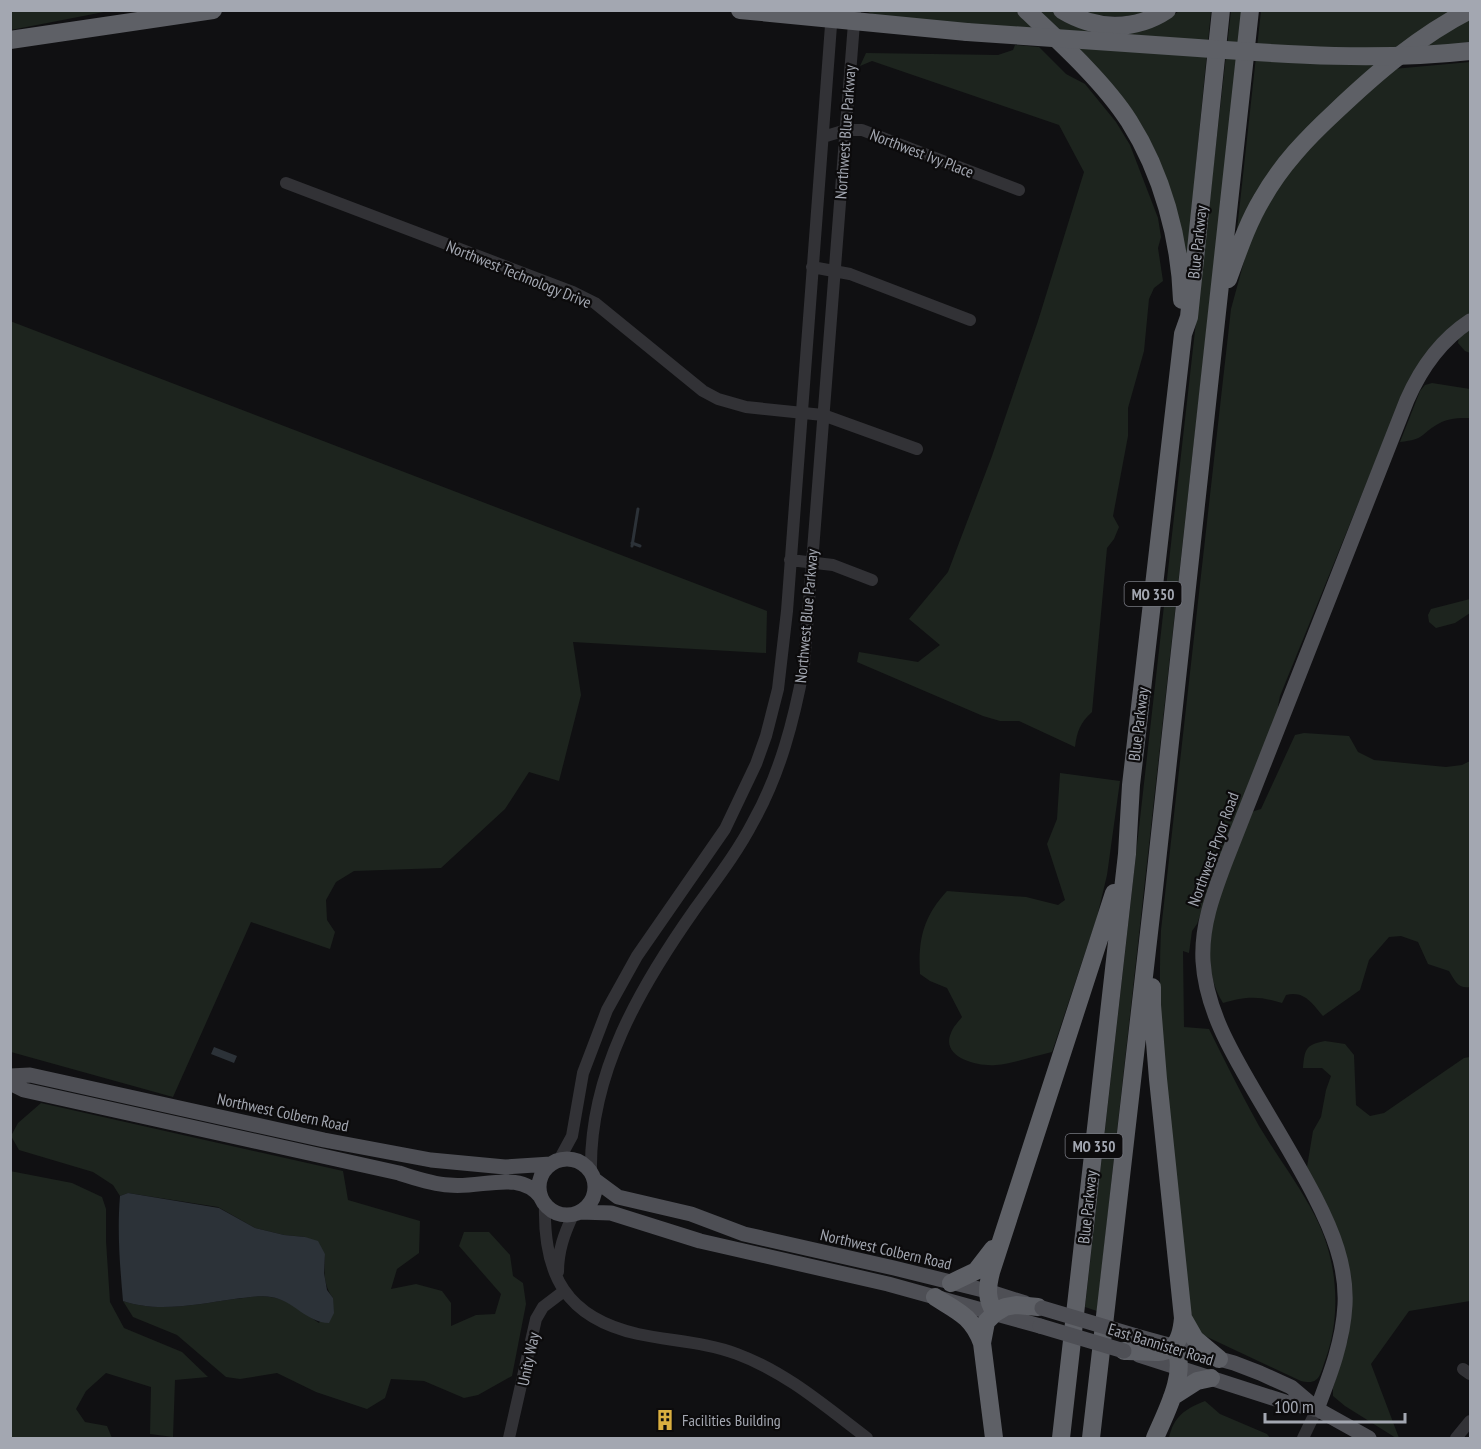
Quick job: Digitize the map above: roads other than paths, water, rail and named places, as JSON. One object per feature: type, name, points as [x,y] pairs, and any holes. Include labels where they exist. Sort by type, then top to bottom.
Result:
[{"type":"highway","points":[[10,40],[154,10]]},
{"type":"highway","points":[[10,40],[213,10]]},
{"type":"highway","points":[[740,10],[854,16],[967,32],[1279,54],[1367,58],[1419,57],[1470,51]]},
{"type":"highway","points":[[1026,10],[1110,96],[1129,121],[1148,157],[1170,219],[1182,281],[1183,334]]},
{"type":"highway","points":[[1062,10],[1077,19],[1096,25],[1117,26],[1138,24],[1156,18],[1167,10]]},
{"type":"highway","name":"Blue Parkway","points":[[1061,1438],[1127,854],[1131,785],[1183,334],[1189,317],[1221,10]]},
{"type":"highway","name":"Blue Parkway","points":[[1090,1438],[1154,889],[1250,10]]},
{"type":"highway","points":[[1218,306],[1261,199],[1284,164],[1305,140],[1379,71],[1419,42],[1470,10]]},
{"type":"highway","points":[[995,1313],[989,1304],[987,1291],[1001,1238],[1127,854]]},
{"type":"highway","points":[[1124,1351],[1157,1352],[1171,1349],[1180,1338],[1183,1318],[1152,1005],[1154,889]]},
{"type":"highway","points":[[951,1283],[976,1271],[1001,1238]]},
{"type":"highway","points":[[935,1297],[966,1315],[982,1343]]},
{"type":"highway","points":[[994,1438],[982,1343],[986,1322],[1005,1307],[1040,1308]]},
{"type":"highway","points":[[1183,1318],[1195,1339],[1219,1359]]},
{"type":"highway","points":[[1155,1438],[1172,1397],[1180,1368],[1179,1357],[1174,1346]]},
{"type":"highway","points":[[1172,1397],[1197,1381],[1211,1378]]},
{"type":"main road","name":"Northwest Pryor Road","points":[[1317,1409],[1341,1341],[1345,1303],[1337,1247],[1330,1224],[1307,1180],[1217,1022],[1203,962],[1204,936],[1208,911],[1226,860],[1412,387],[1435,352],[1452,334],[1470,321]]},
{"type":"main road","name":"Northwest Colbern Road","points":[[10,1076],[30,1076],[324,1140],[420,1158],[505,1167],[555,1162]]},
{"type":"main road","points":[[10,1083],[24,1090],[399,1173],[434,1184],[475,1186],[499,1182],[522,1183],[534,1188],[543,1200],[561,1214],[577,1213],[593,1199],[595,1190],[593,1176],[585,1165],[577,1160],[555,1162],[540,1179],[539,1188],[543,1200]]},
{"type":"main road","name":"Northwest Colbern Road","points":[[593,1176],[616,1196],[628,1201],[655,1204],[691,1214],[744,1234],[987,1291],[1174,1346]]},
{"type":"main road","name":"Northwest Colbern Road","points":[[577,1213],[611,1213],[700,1241],[811,1265],[995,1313]]},
{"type":"main road","name":"East Bannister Road","points":[[995,1313],[1285,1402],[1317,1409]]},
{"type":"main road","name":"East Bannister Road","points":[[1174,1346],[1260,1373],[1291,1387],[1317,1409],[1370,1438]]},
{"type":"street","name":"Northwest Blue Parkway","points":[[555,1162],[573,1136],[583,1073],[607,1010],[638,956],[725,829],[756,764],[778,689],[786,621],[832,15]]},
{"type":"street","name":"Northwest Blue Parkway","points":[[593,1176],[591,1143],[601,1093],[611,1058],[627,1020],[650,976],[753,822],[769,791],[780,762],[796,707],[804,666],[854,16]]},
{"type":"street","name":"Northwest Ivy Place","points":[[823,137],[846,130],[862,130],[1019,190]]},
{"type":"street","name":"Northwest Technology Drive","points":[[286,183],[573,292],[595,303],[703,391],[718,399],[746,408],[823,415],[917,449]]},
{"type":"street","points":[[812,267],[850,274],[970,320]]},
{"type":"street","points":[[790,560],[833,565],[872,580]]},
{"type":"street","points":[[543,1200],[550,1262],[564,1291],[584,1312],[607,1325],[638,1334],[735,1353],[767,1367],[867,1438]]},
{"type":"street","points":[[558,1279],[558,1258],[562,1238],[577,1213]]},
{"type":"street","name":"Unity Way","points":[[509,1438],[536,1319],[543,1306],[564,1291]]},
{"type":"street","name":"Northwest Pryor Road","points":[[1303,1438],[1317,1409]]},
{"type":"street","points":[[1456,1438],[1470,1422]]},
{"type":"street","points":[[1466,1438],[1470,1422]]},
{"type":"waterway","points":[[632,546],[638,509]]},
{"type":"waterway","points":[[632,543],[640,546]]},
{"type":"place","name":"Facilities Building","points":[[665,1420]]}]
